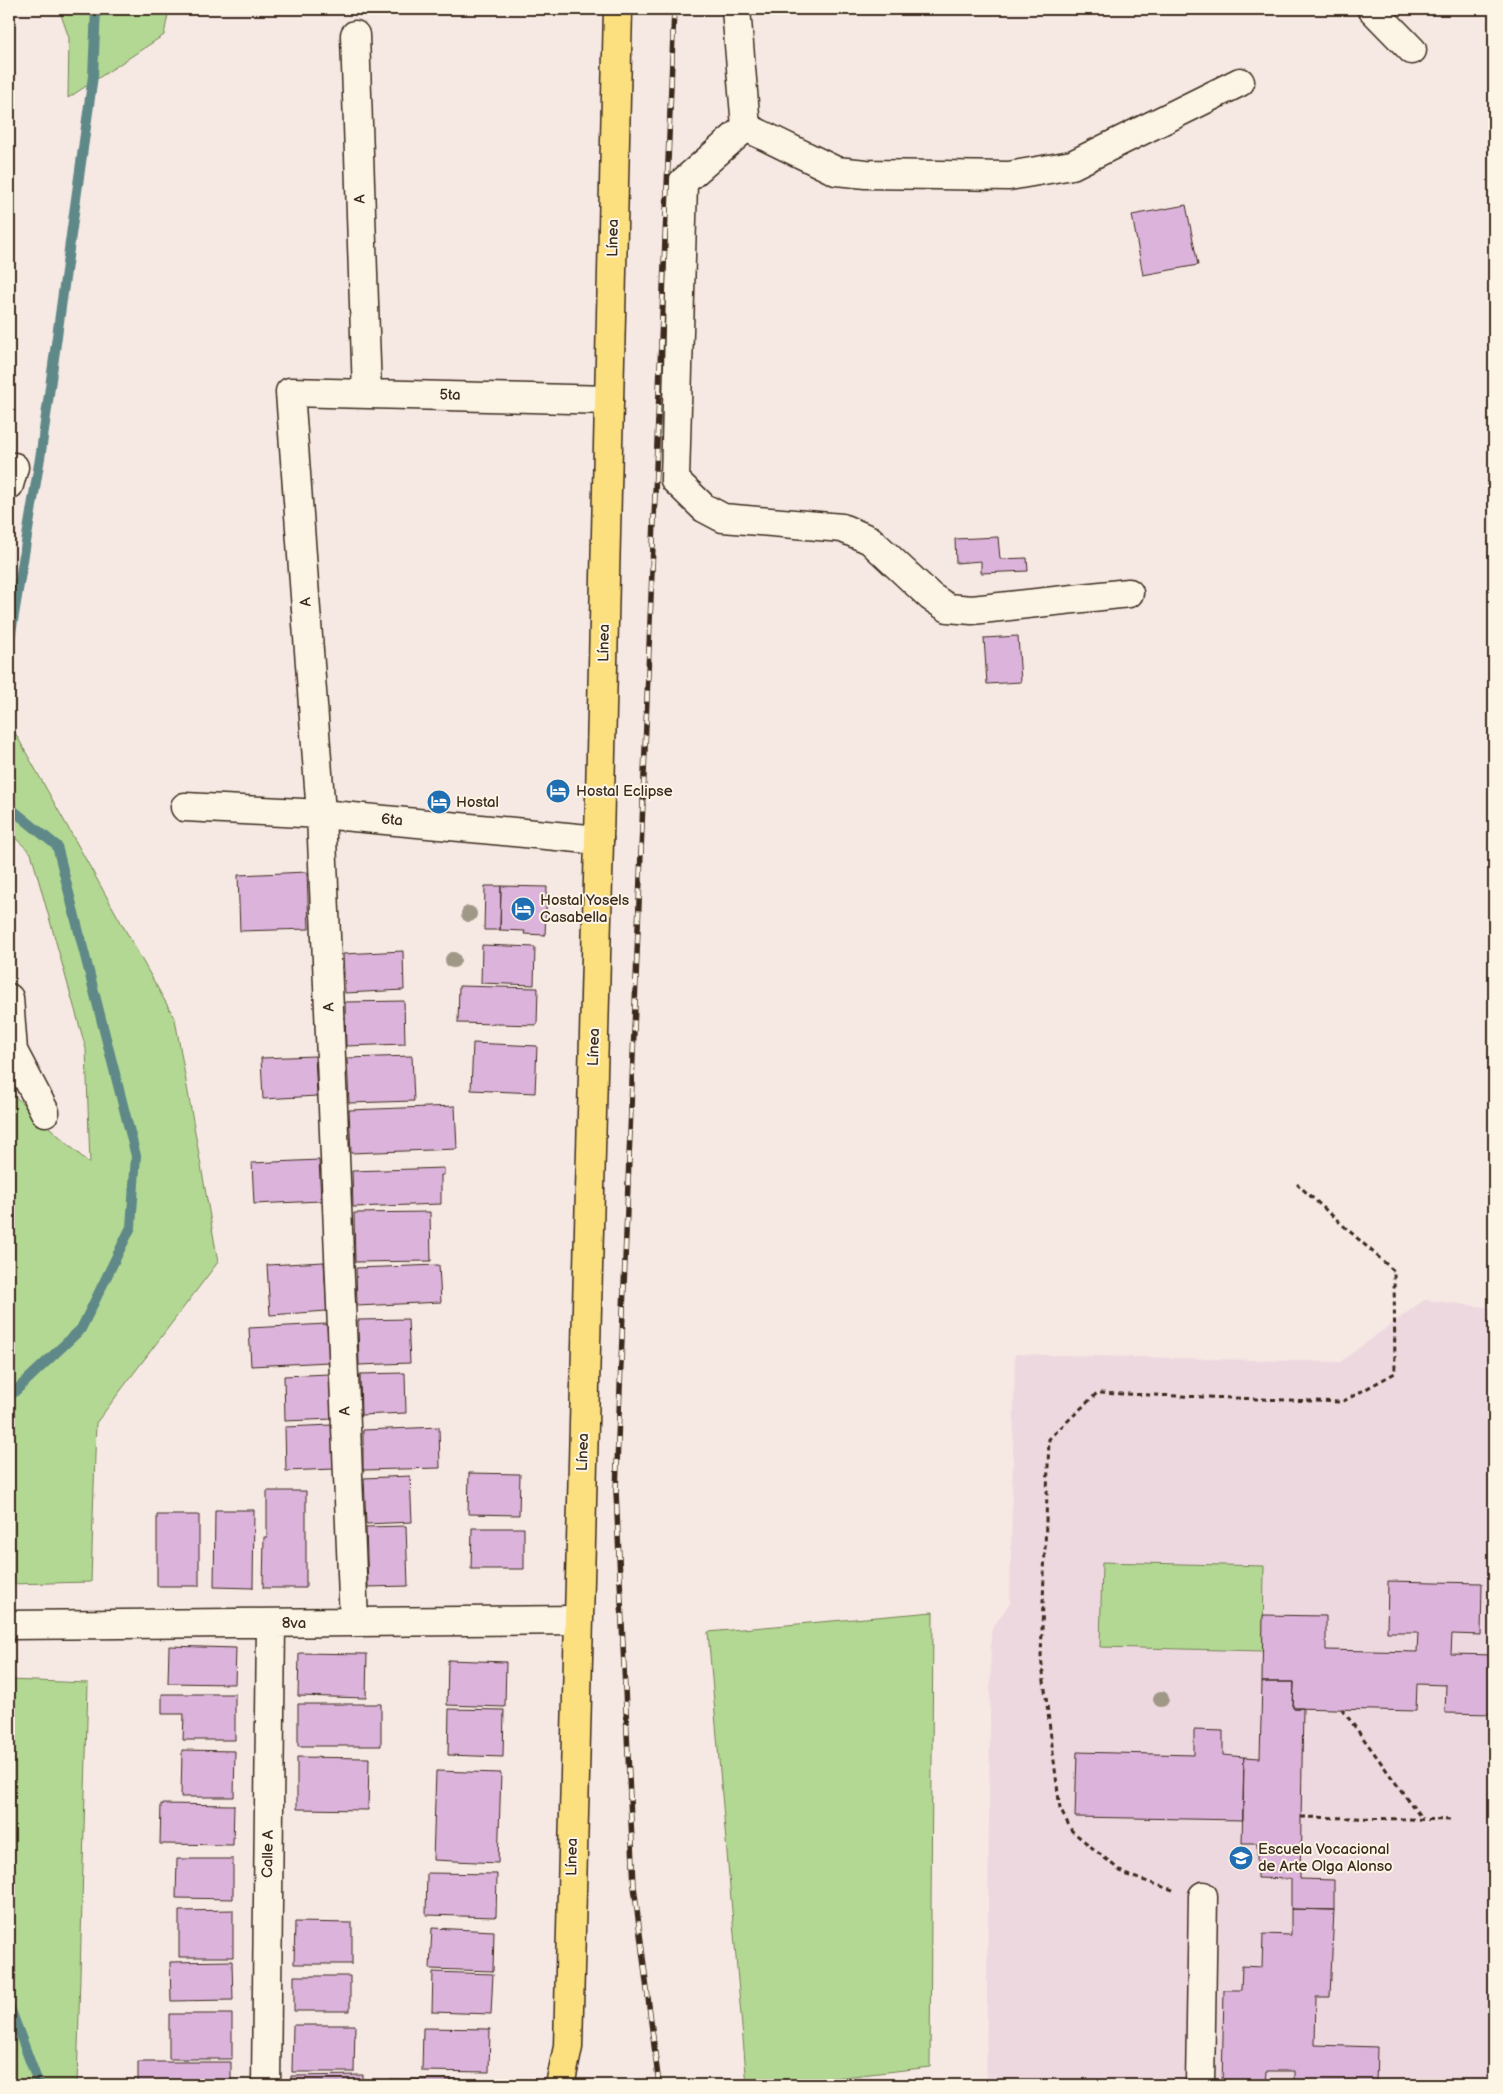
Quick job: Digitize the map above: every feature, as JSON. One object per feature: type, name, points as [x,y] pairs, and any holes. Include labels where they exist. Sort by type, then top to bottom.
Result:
[{"type":"main road","name":"Línea","points":[[560,2085],[568,2047],[618,9]]},
{"type":"street","points":[[736,9],[746,127]]},
{"type":"street","points":[[1372,9],[1412,50]]},
{"type":"street","name":"A","points":[[354,35],[367,393]]},
{"type":"street","points":[[746,127],[836,171],[866,174],[1009,176],[1072,165],[1240,82]]},
{"type":"street","points":[[746,127],[683,182],[675,480],[704,508],[723,518],[842,528],[870,540],[931,596],[948,608],[972,610],[1128,593]]},
{"type":"street","name":"5ta","points":[[290,392],[609,400]]},
{"type":"street","name":"A","points":[[290,392],[321,814],[354,1622]]},
{"type":"street","name":"6ta","points":[[184,807],[321,814],[599,840]]},
{"type":"street","points":[[9,998],[13,1051],[45,1112]]},
{"type":"street","name":"8va","points":[[9,1625],[578,1620]]},
{"type":"street","name":"Calle A","points":[[266,2085],[271,1623]]},
{"type":"street","points":[[1200,2085],[1203,1896]]},
{"type":"path","points":[[1203,1896],[1165,1888],[1124,1874],[1072,1831],[1060,1809],[1041,1657],[1049,1438],[1097,1393],[1342,1402],[1395,1372],[1394,1271],[1297,1184]]},
{"type":"path","points":[[1342,1709],[1422,1819]]},
{"type":"path","points":[[1301,1817],[1454,1820]]},
{"type":"shaded area","name":"Escuela Vocacional de Arte Olga Alonso","points":[[1424,1300],[1494,1308],[1494,2085],[986,2085],[991,1630],[1010,1603],[1015,1354],[1340,1362]]},
{"type":"green space","points":[[59,9],[169,9],[164,35],[68,98],[69,38]]},
{"type":"green space","points":[[14,731],[175,1019],[218,1262],[96,1423],[91,1582],[9,1584],[9,1091],[90,1164],[86,1049],[31,853],[9,832],[9,734]]},
{"type":"green space","points":[[1102,1562],[1264,1566],[1263,1651],[1100,1647]]},
{"type":"green space","points":[[933,1612],[930,2067],[776,2085],[747,2085],[708,1632]]},
{"type":"green space","points":[[9,1680],[88,1683],[77,2085],[9,2085]]},
{"type":"building","points":[[1186,205],[1198,265],[1143,275],[1132,215]]},
{"type":"building","points":[[998,537],[1000,559],[1027,558],[1028,571],[981,573],[981,561],[956,563],[955,539]]},
{"type":"building","points":[[1018,636],[1021,682],[987,684],[984,638]]},
{"type":"building","points":[[307,872],[309,929],[240,931],[238,875]]},
{"type":"building","points":[[485,886],[501,886],[500,930],[484,930]]},
{"type":"building","name":"Hostal Yosels Casabella","points":[[501,886],[547,887],[545,935],[524,934],[525,931],[500,930]]},
{"type":"building","points":[[482,945],[535,947],[534,985],[481,983]]},
{"type":"building","points":[[403,951],[404,990],[345,993],[343,954]]},
{"type":"building","points":[[459,986],[538,988],[537,1025],[458,1023]]},
{"type":"building","points":[[404,1001],[405,1044],[346,1046],[345,1002]]},
{"type":"building","points":[[473,1043],[537,1046],[535,1093],[471,1090]]},
{"type":"building","points":[[315,1056],[317,1096],[263,1099],[261,1058]]},
{"type":"building","points":[[412,1056],[414,1101],[349,1103],[347,1058]]},
{"type":"building","points":[[455,1106],[457,1149],[351,1153],[349,1110]]},
{"type":"building","points":[[319,1160],[321,1201],[254,1204],[252,1163]]},
{"type":"building","points":[[444,1168],[444,1175],[441,1175],[441,1204],[353,1207],[352,1171]]},
{"type":"building","points":[[430,1212],[431,1261],[355,1262],[354,1213]]},
{"type":"building","points":[[324,1262],[327,1311],[270,1315],[267,1265]]},
{"type":"building","points":[[439,1265],[441,1302],[357,1306],[356,1268]]},
{"type":"building","points":[[408,1319],[410,1363],[359,1365],[358,1320]]},
{"type":"building","points":[[327,1324],[329,1362],[251,1366],[249,1328]]},
{"type":"building","points":[[405,1373],[406,1413],[361,1415],[360,1374]]},
{"type":"building","points":[[329,1374],[332,1419],[285,1421],[284,1376]]},
{"type":"building","points":[[332,1425],[334,1469],[286,1471],[285,1427]]},
{"type":"building","points":[[439,1427],[440,1468],[363,1470],[363,1430]]},
{"type":"building","points":[[469,1473],[520,1474],[519,1515],[468,1514]]},
{"type":"building","points":[[410,1476],[412,1522],[366,1524],[364,1478]]},
{"type":"building","points":[[267,1491],[306,1491],[306,1588],[263,1588],[264,1537],[267,1537]]},
{"type":"building","points":[[215,1510],[254,1510],[253,1588],[214,1587]]},
{"type":"building","points":[[157,1515],[199,1515],[199,1586],[157,1586]]},
{"type":"building","points":[[406,1526],[408,1586],[368,1587],[366,1527]]},
{"type":"building","points":[[472,1528],[524,1528],[524,1569],[471,1569]]},
{"type":"building","points":[[1388,1581],[1482,1583],[1481,1635],[1452,1634],[1451,1654],[1494,1655],[1494,1714],[1445,1713],[1446,1685],[1417,1684],[1416,1711],[1293,1708],[1294,1682],[1262,1682],[1263,1615],[1326,1616],[1326,1650],[1417,1652],[1418,1632],[1387,1632]]},
{"type":"building","points":[[169,1646],[236,1648],[235,1684],[168,1683]]},
{"type":"building","points":[[299,1653],[367,1654],[366,1698],[298,1696]]},
{"type":"building","points":[[448,1660],[506,1662],[505,1707],[447,1705]]},
{"type":"building","points":[[1262,1682],[1294,1682],[1293,1708],[1303,1708],[1300,1879],[1334,1880],[1334,1910],[1291,1909],[1291,1879],[1257,1878],[1257,1843],[1242,1843],[1244,1757],[1260,1758]]},
{"type":"building","points":[[162,1694],[235,1694],[235,1740],[183,1740],[184,1714],[162,1714]]},
{"type":"building","points":[[298,1704],[381,1704],[381,1746],[298,1746]]},
{"type":"building","points":[[449,1709],[504,1710],[503,1757],[448,1755]]},
{"type":"building","points":[[1194,1730],[1223,1731],[1223,1755],[1244,1757],[1243,1820],[1075,1817],[1077,1752],[1194,1755]]},
{"type":"building","points":[[182,1750],[235,1751],[234,1797],[181,1797]]},
{"type":"building","points":[[297,1757],[369,1758],[368,1810],[297,1809]]},
{"type":"building","points":[[436,1771],[501,1773],[498,1863],[433,1860]]},
{"type":"building","points":[[161,1804],[234,1805],[233,1845],[160,1844]]},
{"type":"building","points":[[177,1859],[233,1859],[233,1899],[176,1898]]},
{"type":"building","points":[[427,1873],[497,1874],[496,1917],[426,1915]]},
{"type":"building","points":[[1291,1909],[1334,1910],[1330,1997],[1316,1997],[1315,2045],[1377,2047],[1376,2085],[1295,2085],[1295,2071],[1267,2071],[1266,2085],[1222,2085],[1224,1990],[1241,1990],[1242,1966],[1262,1967],[1263,1934],[1291,1935]]},
{"type":"building","points":[[233,1910],[233,1957],[179,1957],[179,1911]]},
{"type":"building","points":[[295,1922],[352,1923],[352,1964],[294,1964]]},
{"type":"building","points":[[432,1928],[494,1931],[493,1971],[430,1969]]},
{"type":"building","points":[[232,1961],[233,2000],[171,2001],[170,1962]]},
{"type":"building","points":[[433,1972],[493,1974],[491,2014],[432,2012]]},
{"type":"building","points":[[294,1976],[350,1976],[350,2011],[294,2011]]},
{"type":"building","points":[[169,2014],[232,2014],[232,2059],[169,2059]]},
{"type":"building","points":[[293,2025],[355,2025],[354,2072],[292,2072]]},
{"type":"building","points":[[423,2028],[490,2029],[489,2072],[422,2071]]},
{"type":"building","points":[[138,2062],[231,2062],[231,2085],[138,2085]]},
{"type":"building","points":[[363,2075],[363,2085],[291,2085],[291,2076]]},
{"type":"building","points":[[389,2079],[471,2080],[471,2085],[389,2085]]},
{"type":"waterway","points":[[9,645],[41,452],[93,76],[96,9]]},
{"type":"waterway","points":[[9,807],[57,846],[136,1156],[131,1227],[81,1329],[9,1397]]},
{"type":"waterway","points":[[9,2005],[39,2085]]},
{"type":"railway","points":[[659,2085],[634,1886],[616,1491],[674,9]]},
{"type":"place","name":"Hostal Eclipse","points":[[558,791]]},
{"type":"place","name":"Hostal","points":[[439,802]]},
{"type":"place","name":"Hostal Yosels Casabella","points":[[523,909]]},
{"type":"place","name":"Escuela Vocacional de Arte Olga Alonso","points":[[1241,1858]]}]
